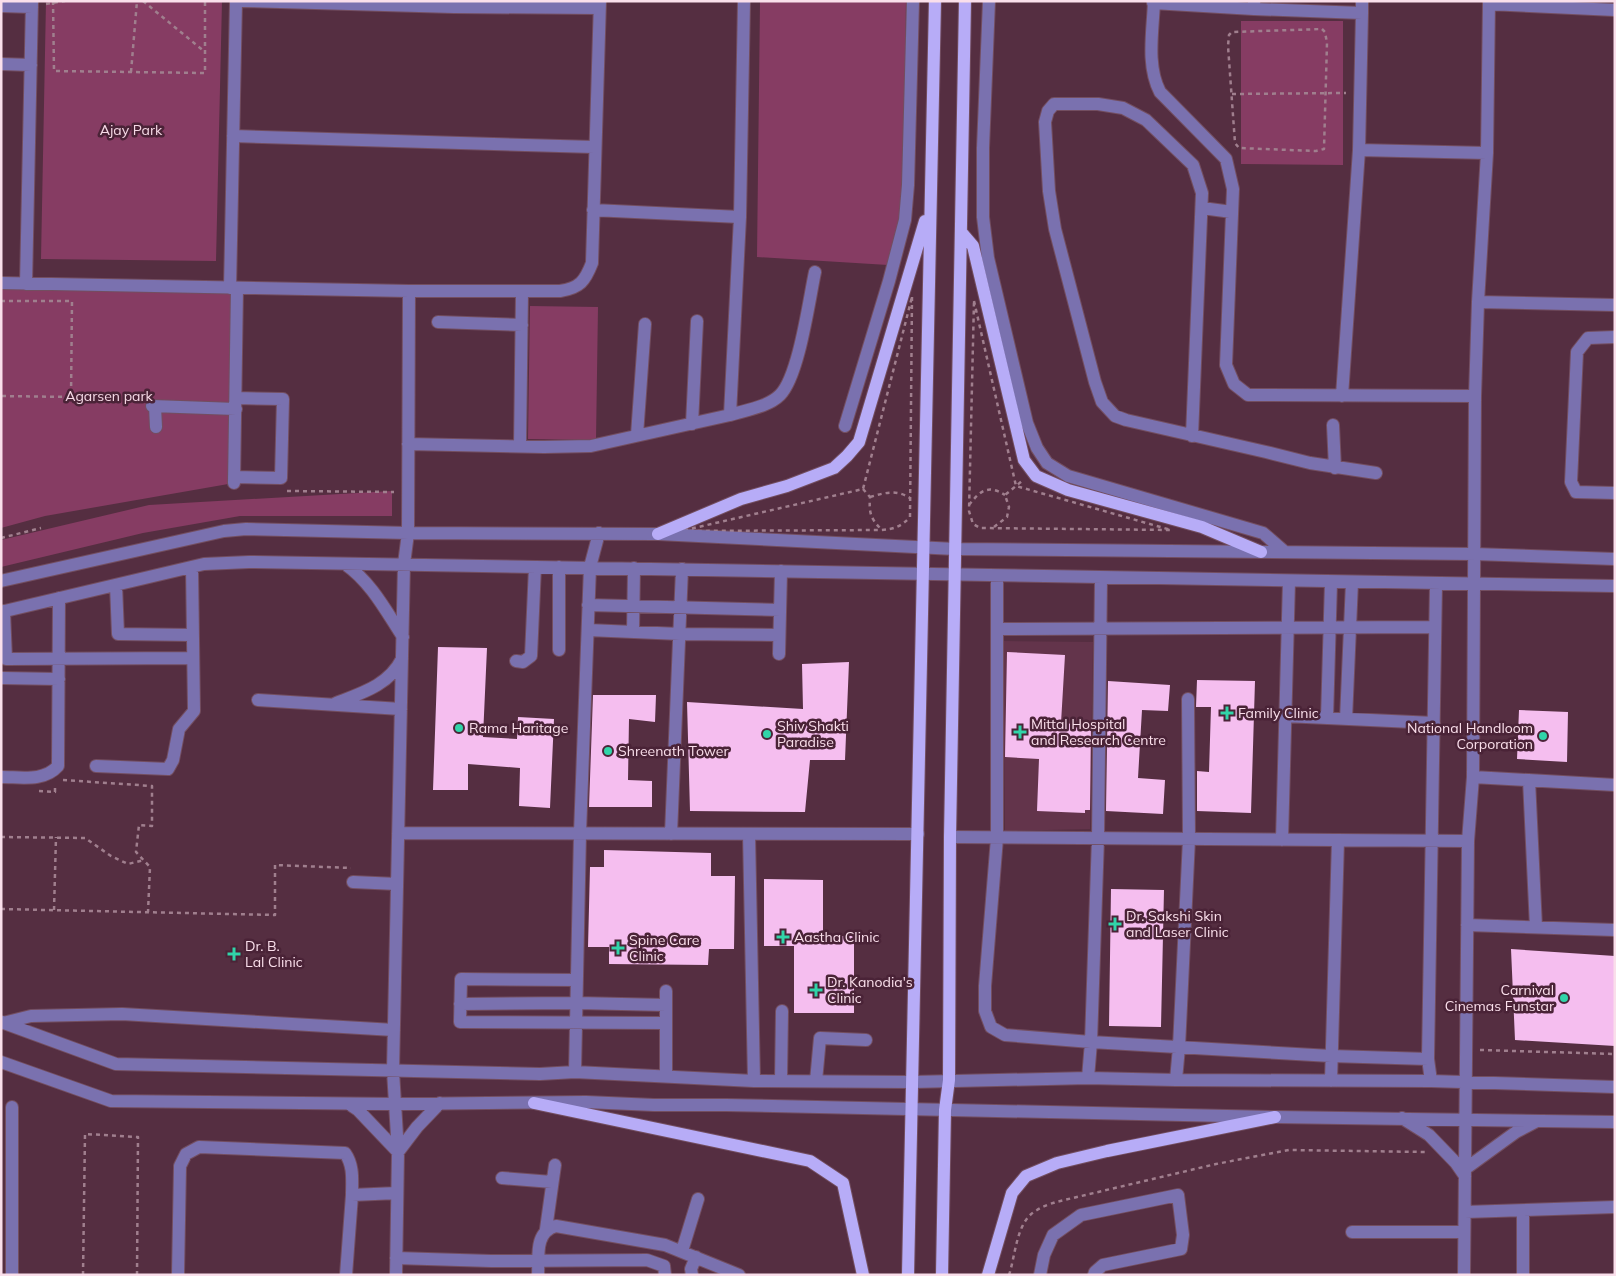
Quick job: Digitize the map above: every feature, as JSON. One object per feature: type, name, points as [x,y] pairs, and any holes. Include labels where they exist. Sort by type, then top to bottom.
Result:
[{"type":"main road","points":[[908,1275],[935,1]]},
{"type":"main road","points":[[942,1275],[945,1110],[948,1080],[950,837],[965,1]]},
{"type":"main road","points":[[658,534],[741,499],[814,477],[834,468],[859,442],[930,205]]},
{"type":"main road","points":[[960,232],[972,246],[1024,460],[1036,476],[1068,490],[1202,527],[1261,552]]},
{"type":"main road","points":[[534,1103],[810,1161],[843,1183],[863,1275]]},
{"type":"main road","points":[[988,1275],[1012,1193],[1026,1176],[1057,1163],[1107,1151],[1275,1117]]},
{"type":"street","points":[[156,427],[154,406],[236,403],[284,399],[281,478],[234,480],[236,403],[234,136],[236,1]]},
{"type":"street","points":[[1,283],[409,291],[560,291],[574,288],[582,282],[592,263],[594,147],[600,5],[244,1]]},
{"type":"street","points":[[730,415],[740,217],[744,1]]},
{"type":"street","points":[[845,426],[889,281],[905,220],[908,185],[913,1]]},
{"type":"street","points":[[989,1],[983,148],[983,217],[988,258],[997,298],[1027,423],[1037,448],[1047,463],[1068,476],[1262,533],[1285,552]]},
{"type":"street","points":[[1342,396],[1359,150],[1362,7],[1154,2],[1151,62],[1154,81],[1160,92],[1226,159],[1233,189],[1226,365],[1234,384],[1248,395],[1342,396],[1475,396]]},
{"type":"street","points":[[1464,1275],[1468,841],[1473,777],[1475,396],[1478,302],[1487,153],[1489,3],[1615,10]]},
{"type":"street","points":[[1,6],[32,4],[26,284]]},
{"type":"street","points":[[1,64],[31,65]]},
{"type":"street","points":[[1192,436],[1202,208],[1202,193],[1193,165],[1146,120],[1123,108],[1098,104],[1054,104],[1048,111],[1045,122],[1046,166],[1055,229],[1095,382],[1102,402],[1115,416],[1126,420],[1192,436],[1266,452],[1310,464],[1376,473]]},
{"type":"street","points":[[234,136],[594,147]]},
{"type":"street","points":[[1359,150],[1487,153]]},
{"type":"street","points":[[1202,208],[1232,212]]},
{"type":"street","points":[[593,210],[740,217]]},
{"type":"street","points":[[408,444],[591,446],[730,415],[768,403],[780,394],[789,381],[797,360],[815,272]]},
{"type":"street","points":[[396,1275],[398,1152],[393,1071],[404,564],[408,533],[409,291]]},
{"type":"street","points":[[520,446],[522,291]]},
{"type":"street","points":[[1478,302],[1615,306]]},
{"type":"street","points":[[438,322],[522,325]]},
{"type":"street","points":[[692,424],[697,322]]},
{"type":"street","points":[[638,435],[645,324]]},
{"type":"street","points":[[1615,337],[1588,338],[1577,352],[1571,482],[1576,492],[1615,493]]},
{"type":"street","points":[[1333,425],[1335,468]]},
{"type":"street","points":[[1,581],[224,531],[246,529],[408,533],[658,534],[955,549],[1474,554],[1615,559]]},
{"type":"street","points":[[575,1072],[580,833],[588,605],[590,567],[599,533]]},
{"type":"street","points":[[193,658],[6,659],[3,612],[204,564],[249,562],[1615,586]]},
{"type":"street","points":[[345,564],[356,571],[374,593],[402,637]]},
{"type":"street","points":[[516,661],[523,662],[531,656],[535,566]]},
{"type":"street","points":[[96,766],[168,768],[173,760],[179,729],[194,711],[192,567]]},
{"type":"street","points":[[558,650],[559,567]]},
{"type":"street","points":[[633,632],[634,568]]},
{"type":"street","points":[[671,834],[682,569]]},
{"type":"street","points":[[779,654],[781,571]]},
{"type":"street","points":[[997,576],[997,838],[985,986],[985,1011],[991,1027],[1005,1035],[1091,1042],[1331,1056],[1428,1059]]},
{"type":"street","points":[[1088,1078],[1098,838],[1101,578]]},
{"type":"street","points":[[1282,840],[1289,581]]},
{"type":"street","points":[[1327,718],[1331,582]]},
{"type":"street","points":[[1346,719],[1352,582]]},
{"type":"street","points":[[1431,1081],[1428,1059],[1436,584]]},
{"type":"street","points":[[116,585],[118,658]]},
{"type":"street","points":[[1,777],[43,777],[58,766],[59,598]]},
{"type":"street","points":[[588,605],[780,610]]},
{"type":"street","points":[[997,630],[1435,627]]},
{"type":"street","points":[[588,630],[680,634],[779,635]]},
{"type":"street","points":[[118,634],[193,635]]},
{"type":"street","points":[[332,704],[370,691],[382,683],[398,667],[402,659]]},
{"type":"street","points":[[1,678],[59,679]]},
{"type":"street","points":[[1176,1080],[1189,839],[1188,699]]},
{"type":"street","points":[[258,700],[401,709]]},
{"type":"street","points":[[1285,716],[1434,723]]},
{"type":"street","points":[[1473,777],[1615,785]]},
{"type":"street","points":[[1529,780],[1536,927]]},
{"type":"street","points":[[398,833],[918,834]]},
{"type":"street","points":[[749,834],[754,1080]]},
{"type":"street","points":[[950,837],[1468,841]]},
{"type":"street","points":[[1331,1081],[1338,840]]},
{"type":"street","points":[[354,882],[398,884]]},
{"type":"street","points":[[1467,925],[1615,930]]},
{"type":"street","points":[[577,980],[461,979],[460,1022],[576,1021],[666,1023]]},
{"type":"street","points":[[666,990],[666,1076]]},
{"type":"street","points":[[460,1004],[577,1003],[666,1005]]},
{"type":"street","points":[[781,1081],[782,1011]]},
{"type":"street","points":[[2,1023],[31,1016],[122,1014],[394,1030]]},
{"type":"street","points":[[2,1023],[116,1064],[540,1074],[575,1072],[781,1081],[912,1082],[1088,1078],[1431,1081],[1615,1087]]},
{"type":"street","points":[[816,1081],[820,1038],[866,1040]]},
{"type":"street","points":[[1,1062],[111,1101],[349,1104],[534,1103],[1615,1122]]},
{"type":"street","points":[[398,1152],[417,1127],[440,1103]]},
{"type":"street","points":[[349,1104],[358,1110],[398,1152]]},
{"type":"street","points":[[12,1107],[12,1275]]},
{"type":"street","points":[[1402,1118],[1429,1135],[1465,1173]]},
{"type":"street","points":[[1465,1173],[1516,1132],[1539,1120]]},
{"type":"street","points":[[178,1275],[180,1166],[186,1154],[199,1147],[345,1153],[350,1160],[352,1168],[352,1195],[346,1275]]},
{"type":"street","points":[[538,1275],[541,1237],[546,1229],[555,1166]]},
{"type":"street","points":[[502,1178],[552,1182]]},
{"type":"street","points":[[352,1195],[397,1193]]},
{"type":"street","points":[[1040,1275],[1044,1255],[1053,1235],[1081,1215],[1178,1195],[1183,1236],[1181,1249],[1095,1272],[1094,1275]]},
{"type":"street","points":[[682,1252],[698,1199]]},
{"type":"street","points":[[1465,1212],[1615,1207]]},
{"type":"street","points":[[1523,1211],[1523,1275]]},
{"type":"street","points":[[546,1229],[559,1226],[665,1245],[739,1275]]},
{"type":"street","points":[[1352,1232],[1464,1232]]},
{"type":"street","points":[[692,1275],[691,1269],[696,1257]]},
{"type":"street","points":[[396,1258],[648,1260],[664,1266],[665,1275]]},
{"type":"path","points":[[66,1],[53,2],[54,71],[205,73],[206,1]]},
{"type":"path","points":[[131,72],[137,1]]},
{"type":"path","points":[[143,1],[205,52]]},
{"type":"path","points":[[1322,29],[1325,32],[1327,43],[1325,93],[1324,148],[1316,151],[1239,148],[1235,144],[1228,46],[1229,35],[1232,32],[1322,29]]},
{"type":"path","points":[[1232,94],[1360,93]]},
{"type":"path","points":[[1,301],[72,301],[71,397],[1,396]]},
{"type":"path","points":[[1005,495],[1033,472]]},
{"type":"path","points":[[863,489],[870,498],[872,520],[881,530],[881,545]]},
{"type":"path","points":[[969,506],[982,492],[990,489],[1005,495],[1009,507],[1007,517],[992,528]]},
{"type":"path","points":[[279,491],[408,492]]},
{"type":"path","points":[[870,498],[884,493],[896,492],[910,498]]},
{"type":"path","points":[[1,538],[41,528]]},
{"type":"path","points":[[37,791],[55,792],[56,780],[152,786],[152,826],[139,825],[136,852],[150,867],[148,912]]},
{"type":"path","points":[[1,837],[84,838],[111,856],[128,864],[144,860]]},
{"type":"path","points":[[54,910],[56,837]]},
{"type":"path","points":[[1,909],[275,915],[275,865],[352,868]]},
{"type":"path","points":[[1466,1050],[1615,1054]]},
{"type":"path","points":[[83,1275],[85,1134],[138,1137],[136,1275]]},
{"type":"path","points":[[1010,1275],[1025,1220],[1036,1210],[1056,1202],[1216,1164],[1289,1150],[1447,1153]]},
{"type":"shaded area","points":[[1003,641],[1093,642],[1090,829],[1005,831]]},
{"type":"green space","name":"Ajay Park","points":[[46,1],[222,1],[216,261],[41,259]]},
{"type":"green space","points":[[760,1],[906,1],[903,208],[888,265],[757,257]]},
{"type":"green space","points":[[1241,21],[1343,21],[1343,165],[1241,164]]},
{"type":"green space","name":"Agarsen park","points":[[230,288],[234,483],[45,516],[1,528],[1,289]]},
{"type":"green space","points":[[530,306],[598,307],[596,440],[528,439]]},
{"type":"green space","points":[[392,491],[392,516],[240,516],[143,533],[1,567],[1,540],[149,505]]},
{"type":"building","name":"Rama Haritage","points":[[438,647],[487,648],[483,737],[517,739],[518,717],[554,719],[550,808],[519,806],[520,768],[468,764],[468,790],[433,790]]},
{"type":"building","points":[[1007,652],[1065,655],[1061,723],[1091,725],[1090,810],[1085,810],[1085,813],[1037,811],[1039,759],[1005,757]]},
{"type":"building","name":"Shiv Shakti Paradise","points":[[849,662],[845,760],[810,760],[805,812],[690,811],[687,702],[803,709],[802,664]]},
{"type":"building","points":[[1197,680],[1255,681],[1251,813],[1197,811],[1197,771],[1209,772],[1211,707],[1196,707]]},
{"type":"building","points":[[1108,681],[1170,685],[1168,711],[1142,710],[1138,778],[1165,780],[1163,814],[1106,811]]},
{"type":"building","name":"Shreenath Tower","points":[[593,695],[656,695],[655,722],[629,719],[628,780],[652,781],[652,807],[589,807]]},
{"type":"building","name":"National Handloom Corporation","points":[[1519,710],[1568,712],[1567,762],[1517,759]]},
{"type":"building","points":[[604,850],[711,853],[711,876],[735,876],[734,949],[709,949],[708,965],[609,964],[609,947],[588,947],[590,867],[604,867]]},
{"type":"building","points":[[764,879],[823,880],[823,936],[854,936],[854,1013],[794,1013],[794,946],[764,946]]},
{"type":"building","points":[[1111,889],[1164,890],[1161,1027],[1109,1026]]},
{"type":"building","name":"Carnival Cinemas Funstar","points":[[1511,949],[1615,956],[1615,1046],[1515,1040]]},
{"type":"place","name":"Family Clinic","points":[[1227,713]]},
{"type":"place","name":"Rama Haritage","points":[[459,728]]},
{"type":"place","name":"Mittal Hospital and Research Centre","points":[[1020,732]]},
{"type":"place","name":"Shiv Shakti Paradise","points":[[767,734]]},
{"type":"place","name":"National Handloom Corporation","points":[[1543,736]]},
{"type":"place","name":"Shreenath Tower","points":[[608,751]]},
{"type":"place","name":"Dr. Sakshi Skin and Laser Clinic","points":[[1115,924]]},
{"type":"place","name":"Aastha Clinic","points":[[783,937]]},
{"type":"place","name":"Spine Care Clinic","points":[[618,948]]},
{"type":"place","name":"Dr. B. Lal Clinic","points":[[234,954]]},
{"type":"place","name":"Dr. Kanodia's Clinic","points":[[816,990]]},
{"type":"place","name":"Carnival Cinemas Funstar","points":[[1564,998]]}]
